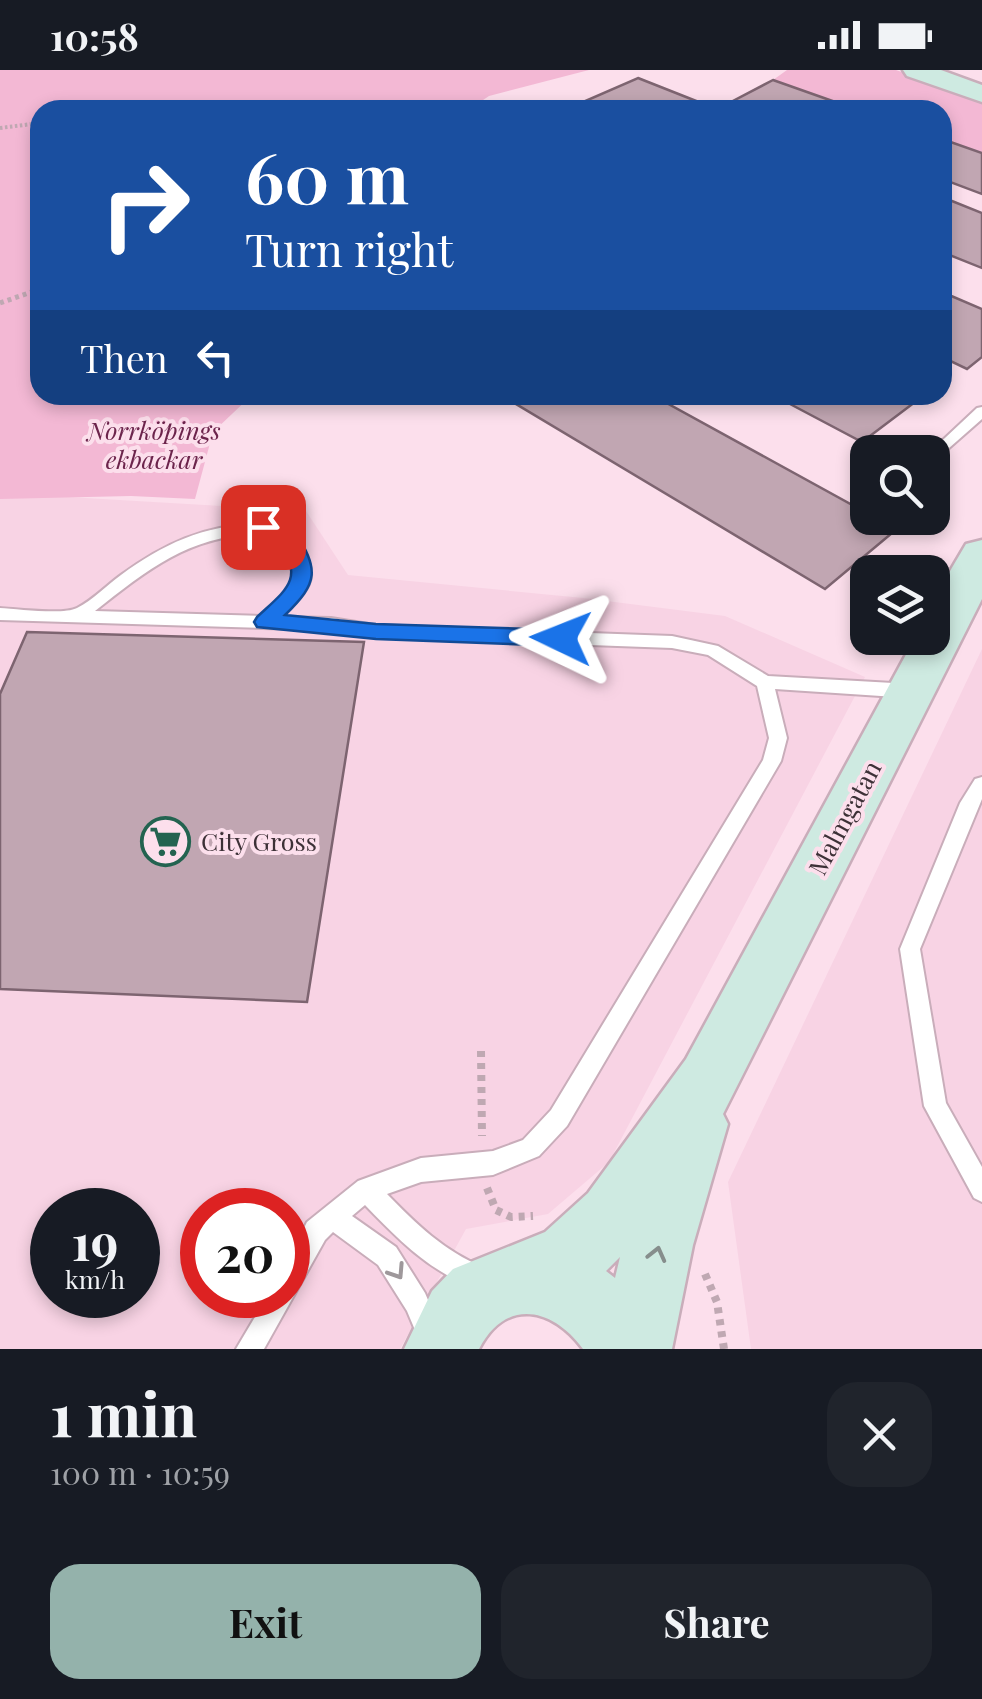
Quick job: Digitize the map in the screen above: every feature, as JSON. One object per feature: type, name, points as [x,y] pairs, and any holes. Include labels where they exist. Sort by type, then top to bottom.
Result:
[{"type":"street","points":[[916,70],[982,94]]},
{"type":"street","name":"Malmgatan","points":[[439,1349],[462,1311],[513,1281],[570,1257],[612,1217],[708,1081],[982,554]]},
{"type":"street","name":"Malmgatan","points":[[635,1349],[682,1260],[708,1081]]},
{"type":"street","points":[[513,1281],[562,1283],[593,1302],[624,1349]]},
{"type":"lane","points":[[950,442],[982,411]]},
{"type":"lane","points":[[77,616],[136,571],[174,549],[220,528],[263,527],[287,535],[303,561],[300,589],[265,622]]},
{"type":"lane","points":[[0,614],[331,624],[376,631],[672,642],[712,650],[765,682],[912,691]]},
{"type":"lane","points":[[310,1242],[316,1231],[366,1189],[422,1170],[482,1164],[531,1148],[559,1118],[772,762],[778,738],[765,682]]},
{"type":"lane","points":[[982,784],[969,803],[910,948],[934,1106],[982,1190]]},
{"type":"lane","points":[[366,1189],[414,1237],[459,1272],[513,1281]]},
{"type":"lane","points":[[333,1217],[387,1256],[439,1349]]},
{"type":"lane","points":[[249,1349],[268,1318]]},
{"type":"path","points":[[0,128],[30,125]]},
{"type":"path","points":[[0,303],[30,292]]},
{"type":"path","points":[[481,1050],[482,1164],[490,1202],[496,1210],[511,1217],[544,1211]]},
{"type":"shaded area","points":[[34,495],[306,511],[348,575],[725,616],[865,677],[609,1162],[548,1214],[466,1229],[400,1349],[0,1349],[0,498]]},
{"type":"shaded area","points":[[982,649],[982,1349],[751,1349],[728,1182]]},
{"type":"green space","name":"Norrköpings ekbackar","points":[[0,70],[589,70],[483,100],[30,100],[30,405],[241,405],[213,432],[195,499],[0,499]]},
{"type":"green space","points":[[787,70],[896,70],[982,101],[982,153],[952,142],[952,100],[830,100],[773,80]]},
{"type":"building","points":[[638,78],[694,100],[588,100]]},
{"type":"building","points":[[773,80],[830,100],[735,100]]},
{"type":"building","points":[[952,142],[982,153],[982,194],[952,183]]},
{"type":"building","points":[[952,201],[982,213],[982,268],[952,256]]},
{"type":"building","points":[[952,296],[982,309],[982,357],[967,369],[952,362]]},
{"type":"building","points":[[518,405],[670,405],[850,504],[850,535],[890,535],[866,555],[850,555],[850,568],[825,589]]},
{"type":"building","points":[[792,405],[911,405],[871,435],[850,436]]},
{"type":"building","name":"City Gross","points":[[27,632],[364,642],[307,1002],[0,989],[0,694]]},
{"type":"place","name":"City Gross","points":[[166,842]]},
{"type":"route","points":[[263,527],[287,535],[303,561],[300,589],[265,622],[561,638]]}]
